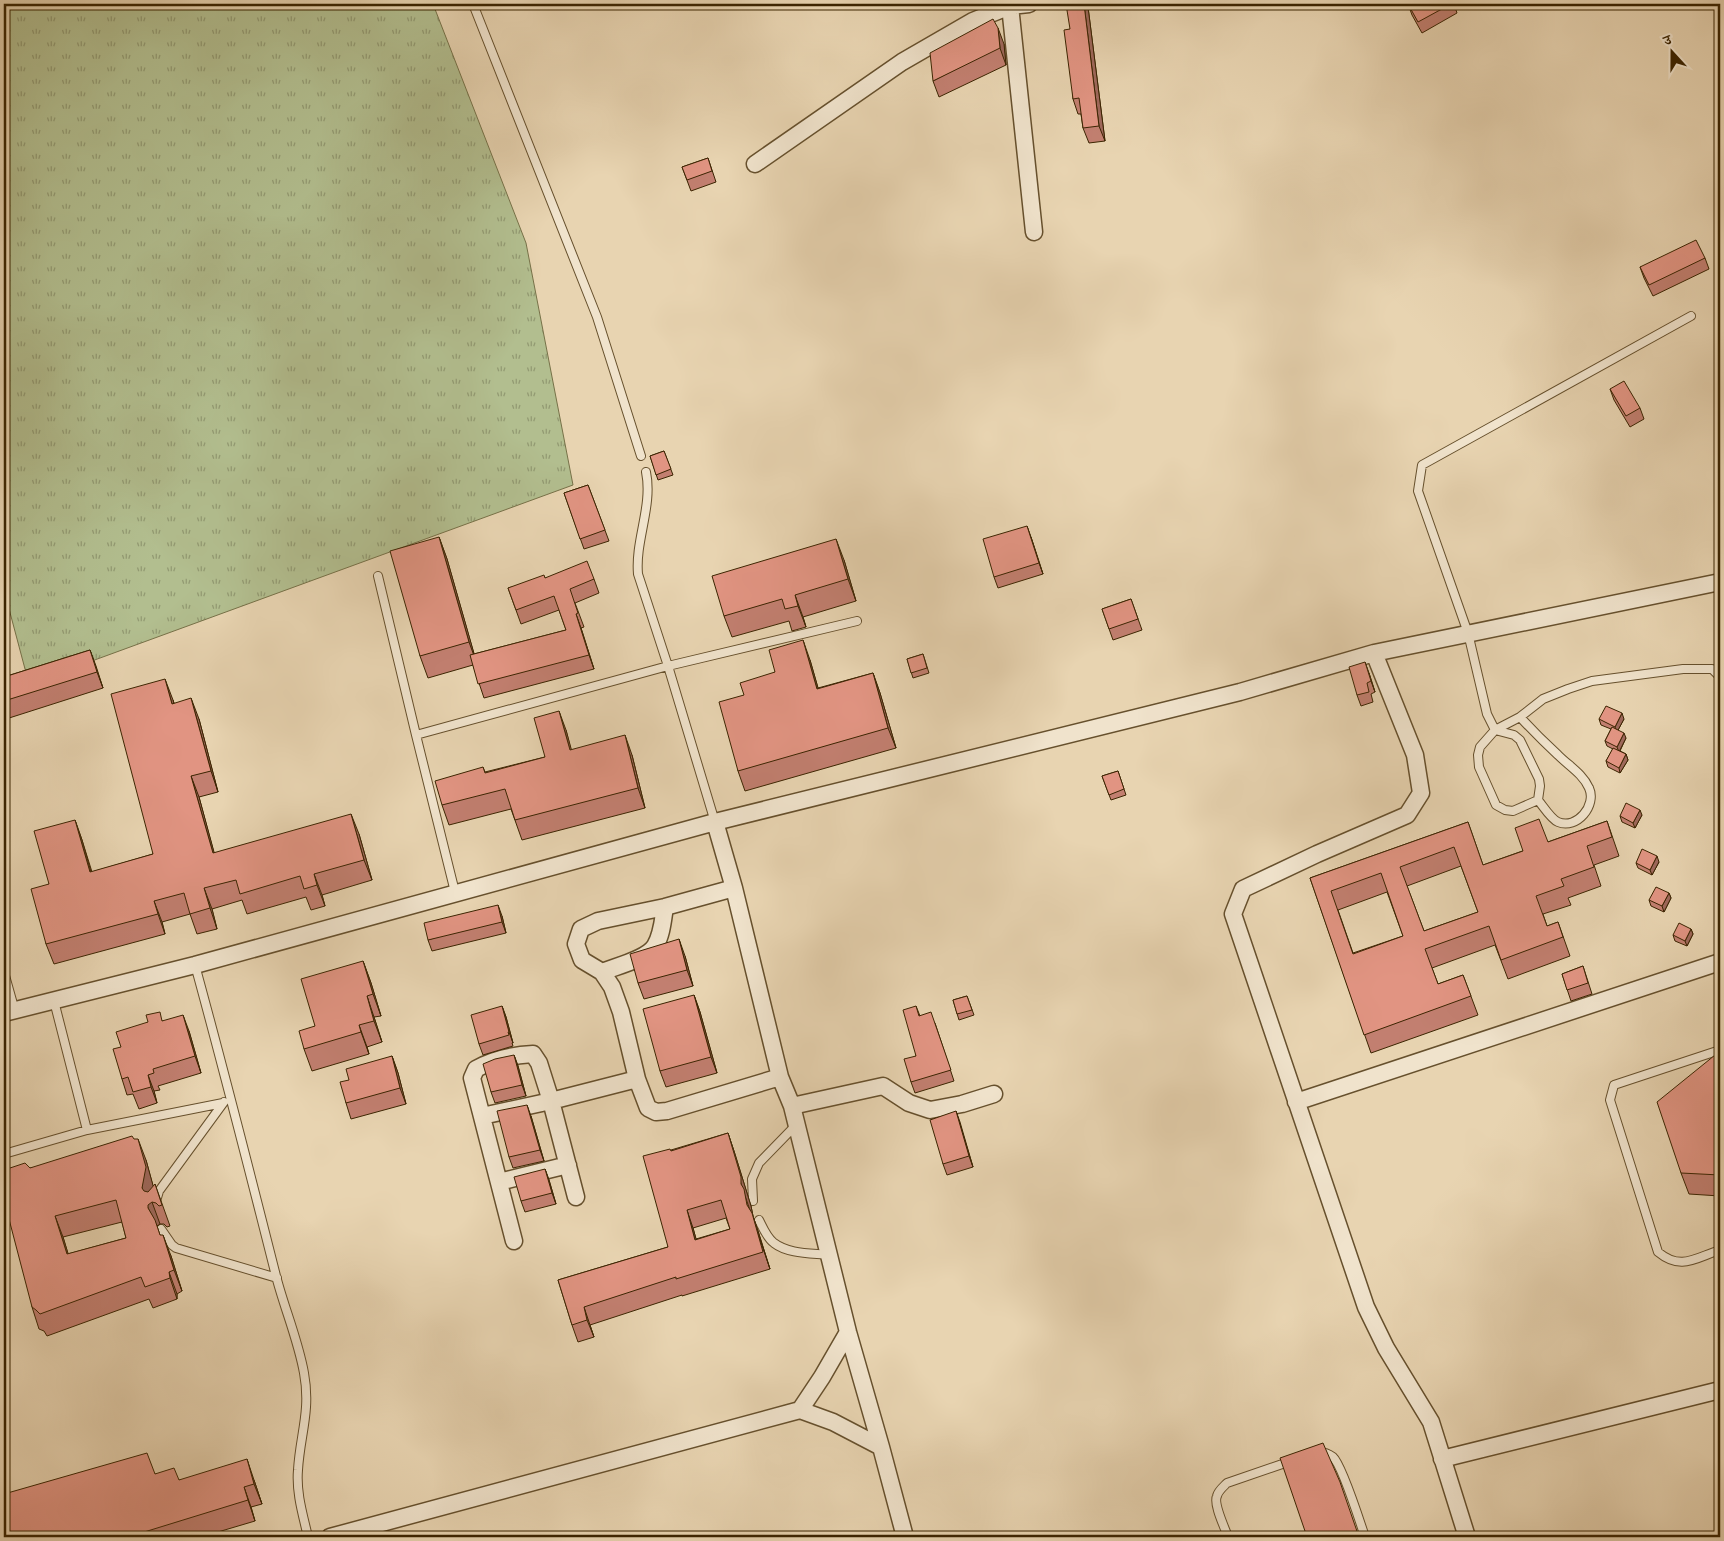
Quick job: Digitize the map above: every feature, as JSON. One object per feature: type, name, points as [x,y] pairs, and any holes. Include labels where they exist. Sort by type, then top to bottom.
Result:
[{"type":"street","points":[[755,164],[902,62],[973,22],[1010,6],[1029,4]]},
{"type":"street","points":[[1010,6],[1034,232]]},
{"type":"street","points":[[9,1012],[195,965],[715,822],[1240,692],[1374,653],[1720,582]]},
{"type":"street","points":[[1374,653],[1415,755],[1421,793],[1407,815],[1243,889],[1233,914],[1366,1307],[1386,1348],[1431,1422],[1467,1537]]},
{"type":"street","points":[[715,822],[734,888],[780,1077],[792,1106],[848,1332],[905,1537]]},
{"type":"street","points":[[734,888],[665,907],[598,921],[582,929],[576,944],[582,960],[602,972],[612,987],[621,1012],[637,1079],[648,1108],[656,1112],[667,1111],[780,1077]]},
{"type":"street","points":[[602,972],[642,956],[655,946],[661,931],[665,907]]},
{"type":"street","points":[[1296,1102],[1720,962]]},
{"type":"street","points":[[514,1241],[472,1078],[476,1069],[483,1065],[533,1054],[540,1063],[576,1197]]},
{"type":"street","points":[[482,1116],[637,1079]]},
{"type":"street","points":[[792,1106],[884,1086],[909,1103],[930,1110],[962,1104],[994,1094]]},
{"type":"street","points":[[499,1182],[568,1165]]},
{"type":"street","points":[[800,1410],[822,1378],[848,1332]]},
{"type":"street","points":[[1442,1459],[1720,1390]]},
{"type":"street","points":[[330,1537],[800,1410],[833,1422],[881,1447]]},
{"type":"lane","points":[[473,4],[597,317],[641,456]]},
{"type":"lane","points":[[1520,717],[1558,756],[1585,778],[1591,790],[1591,803],[1576,822],[1569,824],[1557,822],[1538,800],[1539,779],[1520,740],[1514,735],[1495,730],[1487,714],[1468,633],[1418,491],[1422,465],[1691,316]]},
{"type":"lane","points":[[646,472],[648,489],[637,561],[638,574],[715,822]]},
{"type":"lane","points":[[378,576],[455,892]]},
{"type":"lane","points":[[416,736],[668,666],[857,621]]},
{"type":"lane","points":[[1538,800],[1513,811],[1505,810],[1496,805],[1479,767],[1478,755],[1480,747],[1495,730],[1520,717],[1543,699],[1568,688],[1592,681],[1683,669],[1712,669],[1720,676]]},
{"type":"lane","points":[[195,965],[277,1278],[304,1370],[307,1410],[297,1486],[308,1537]]},
{"type":"lane","points":[[4,972],[9,1012]]},
{"type":"lane","points":[[54,1001],[87,1130]]},
{"type":"lane","points":[[1720,1050],[1614,1086],[1610,1100],[1658,1252],[1668,1261],[1682,1263],[1720,1250]]},
{"type":"lane","points":[[155,1208],[159,1192],[230,1093]]},
{"type":"lane","points":[[4,1154],[87,1130],[223,1103]]},
{"type":"lane","points":[[753,1201],[752,1179],[759,1163],[796,1125]]},
{"type":"lane","points":[[759,1220],[774,1244],[791,1250],[829,1255]]},
{"type":"lane","points":[[162,1229],[176,1248],[277,1278]]},
{"type":"lane","points":[[1311,1455],[1324,1452],[1334,1458],[1354,1504],[1365,1537]]},
{"type":"lane","points":[[1228,1537],[1215,1502],[1221,1489],[1227,1483],[1301,1458]]},
{"type":"green space","points":[[4,4],[433,4],[526,243],[573,485],[29,684],[4,590]]},
{"type":"building","points":[[1066,4],[1084,4],[1099,126],[1083,128],[1079,98],[1073,99],[1064,30],[1070,29]]},
{"type":"building","points":[[1408,4],[1451,4],[1418,22]]},
{"type":"building","points":[[993,19],[998,28],[1000,48],[933,81],[930,53]]},
{"type":"building","points":[[708,158],[712,171],[687,180],[682,167]]},
{"type":"building","points":[[1696,240],[1705,258],[1649,285],[1640,267]]},
{"type":"building","points":[[1624,381],[1640,408],[1626,416],[1610,389]]},
{"type":"building","points":[[664,451],[671,469],[656,475],[650,456]]},
{"type":"building","points":[[588,485],[605,530],[580,539],[564,493]]},
{"type":"building","points":[[1027,526],[1039,563],[994,577],[983,539]]},
{"type":"building","points":[[439,537],[469,642],[420,656],[390,551]]},
{"type":"building","points":[[836,539],[848,579],[795,595],[798,606],[785,609],[782,599],[724,616],[712,576]]},
{"type":"building","points":[[587,561],[594,579],[570,589],[589,655],[478,684],[470,655],[566,630],[554,596],[516,610],[508,588],[544,575],[545,578]]},
{"type":"building","points":[[1131,599],[1138,619],[1109,629],[1102,609]]},
{"type":"building","points":[[803,640],[817,689],[873,673],[888,728],[738,771],[719,702],[744,695],[740,683],[775,672],[769,650]]},
{"type":"building","points":[[90,650],[97,672],[4,701],[4,677]]},
{"type":"building","points":[[923,654],[927,668],[911,673],[907,659]]},
{"type":"building","points":[[1365,662],[1371,681],[1367,683],[1369,692],[1357,695],[1349,667]]},
{"type":"building","points":[[165,679],[172,704],[191,698],[211,771],[191,776],[213,853],[351,814],[364,860],[314,874],[317,885],[304,889],[300,876],[240,894],[236,880],[204,888],[210,908],[190,914],[184,893],[154,901],[158,914],[46,944],[31,889],[49,884],[34,831],[75,820],[90,872],[153,854],[111,694]]},
{"type":"building","points":[[1606,706],[1622,713],[1615,727],[1599,719]]},
{"type":"building","points":[[559,711],[570,750],[625,735],[638,788],[515,820],[505,789],[442,805],[435,781],[483,767],[485,773],[545,757],[534,718]]},
{"type":"building","points":[[1612,727],[1624,733],[1617,747],[1605,741]]},
{"type":"building","points":[[1613,748],[1626,754],[1619,768],[1606,761]]},
{"type":"building","points":[[1118,771],[1124,789],[1109,795],[1102,776]]},
{"type":"building","points":[[1626,803],[1640,810],[1633,823],[1620,816]]},
{"type":"building","points":[[1539,819],[1548,842],[1607,821],[1612,837],[1587,846],[1594,867],[1561,879],[1564,886],[1536,896],[1547,926],[1558,922],[1563,937],[1501,960],[1489,926],[1425,949],[1438,984],[1463,975],[1471,996],[1364,1035],[1310,878],[1468,822],[1483,865],[1523,851],[1515,828]],"holes":[[[1454,847],[1478,912],[1424,931],[1400,867]],[[1381,873],[1403,936],[1353,954],[1331,891]]]},
{"type":"building","points":[[1642,849],[1657,856],[1650,870],[1636,863]]},
{"type":"building","points":[[1656,887],[1669,893],[1662,906],[1649,900]]},
{"type":"building","points":[[498,905],[502,922],[428,940],[424,923]]},
{"type":"building","points":[[1679,923],[1691,929],[1685,941],[1673,935]]},
{"type":"building","points":[[679,939],[687,970],[638,983],[630,954]]},
{"type":"building","points":[[363,961],[373,994],[367,996],[374,1021],[359,1025],[361,1032],[304,1049],[299,1031],[315,1026],[301,979]]},
{"type":"building","points":[[1583,966],[1588,983],[1567,990],[1562,974]]},
{"type":"building","points":[[694,995],[711,1057],[660,1071],[643,1009]]},
{"type":"building","points":[[967,996],[972,1010],[957,1014],[953,1000]]},
{"type":"building","points":[[502,1006],[509,1035],[479,1044],[471,1015]]},
{"type":"building","points":[[916,1006],[919,1016],[931,1012],[951,1070],[911,1082],[904,1059],[916,1056],[903,1010]]},
{"type":"building","points":[[160,1012],[162,1021],[183,1015],[195,1056],[153,1069],[154,1073],[148,1075],[151,1087],[133,1092],[128,1077],[122,1079],[113,1049],[121,1047],[116,1032],[148,1022],[146,1015]]},
{"type":"building","points":[[1720,1051],[1720,1175],[1681,1173],[1657,1102]]},
{"type":"building","points":[[514,1055],[522,1085],[491,1092],[483,1064]]},
{"type":"building","points":[[392,1056],[400,1088],[346,1103],[340,1082],[349,1080],[346,1069]]},
{"type":"building","points":[[527,1105],[540,1150],[509,1157],[497,1111]]},
{"type":"building","points":[[956,1111],[969,1156],[943,1164],[930,1120]]},
{"type":"building","points":[[728,1133],[747,1205],[752,1213],[763,1252],[676,1279],[676,1277],[584,1307],[587,1320],[572,1325],[558,1280],[668,1247],[643,1156],[670,1149],[671,1151]],"holes":[[[721,1200],[730,1229],[695,1240],[687,1210]]]},
{"type":"building","points":[[132,1136],[134,1139],[138,1139],[146,1167],[142,1188],[148,1192],[155,1184],[162,1205],[159,1206],[152,1202],[148,1205],[148,1208],[155,1220],[160,1235],[163,1235],[174,1270],[169,1272],[170,1278],[145,1287],[141,1277],[40,1314],[32,1307],[4,1200],[4,1170],[25,1163],[30,1168]],"holes":[[[116,1200],[126,1238],[67,1254],[55,1216]]]},
{"type":"building","points":[[545,1169],[552,1193],[521,1201],[514,1177]]},
{"type":"building","points":[[1323,1443],[1340,1482],[1359,1537],[1297,1537],[1306,1534],[1280,1458]]},
{"type":"building","points":[[147,1453],[155,1474],[174,1468],[179,1480],[247,1459],[254,1484],[244,1487],[248,1500],[128,1537],[4,1537],[4,1494]]}]
